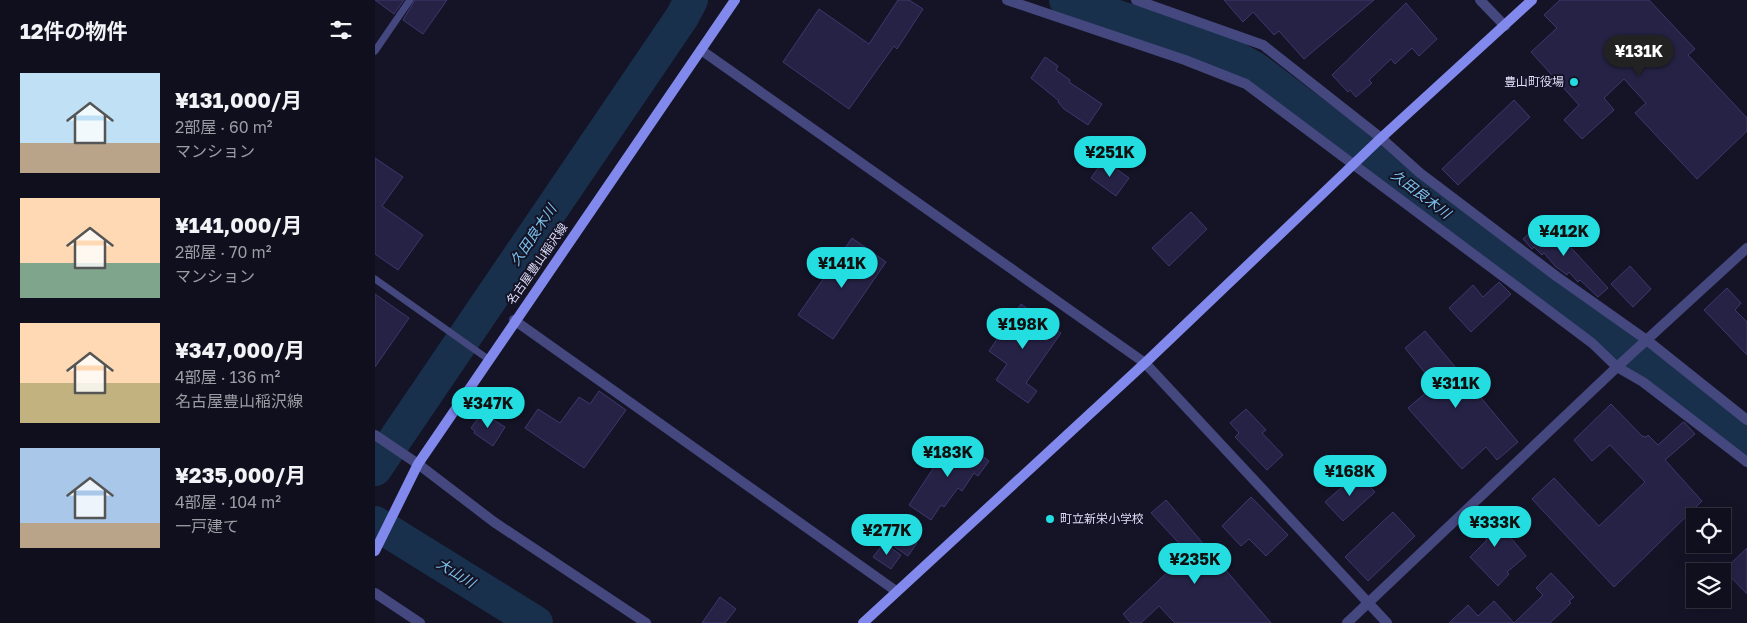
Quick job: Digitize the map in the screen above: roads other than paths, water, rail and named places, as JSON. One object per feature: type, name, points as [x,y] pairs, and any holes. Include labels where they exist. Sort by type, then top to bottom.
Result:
[{"type":"street","name":"名古屋豊山稲沢線","points":[[375,551],[418,464],[488,358],[735,0]]},
{"type":"street","points":[[1007,0],[1185,60],[1246,84],[1592,344],[1617,367],[1643,382],[1747,462]]},
{"type":"street","points":[[1136,0],[1263,45],[1420,173],[1548,270],[1647,341],[1747,420]]},
{"type":"street","points":[[1480,0],[1505,26]]},
{"type":"street","points":[[863,623],[1145,363],[1380,139],[1532,0]]},
{"type":"street","points":[[701,50],[1145,363],[1387,623]]},
{"type":"street","points":[[1347,623],[1617,367],[1747,248]]},
{"type":"street","points":[[514,320],[896,591]]},
{"type":"street","points":[[376,436],[418,464],[494,522],[646,623]]},
{"type":"street","points":[[375,593],[420,623]]},
{"type":"lane","points":[[375,51],[410,0]]},
{"type":"lane","points":[[375,279],[488,358]]},
{"type":"waterway","name":"久田良木川","points":[[375,469],[682,17],[691,0]]},
{"type":"waterway","name":"久田良木川","points":[[1066,0],[1227,53],[1254,68],[1747,442]]},
{"type":"waterway","name":"大山川","points":[[375,523],[536,623]]},
{"type":"place","name":"豊山町役場","points":[[1574,82]]},
{"type":"place","name":"町立新栄小学校","points":[[1050,519]]}]
